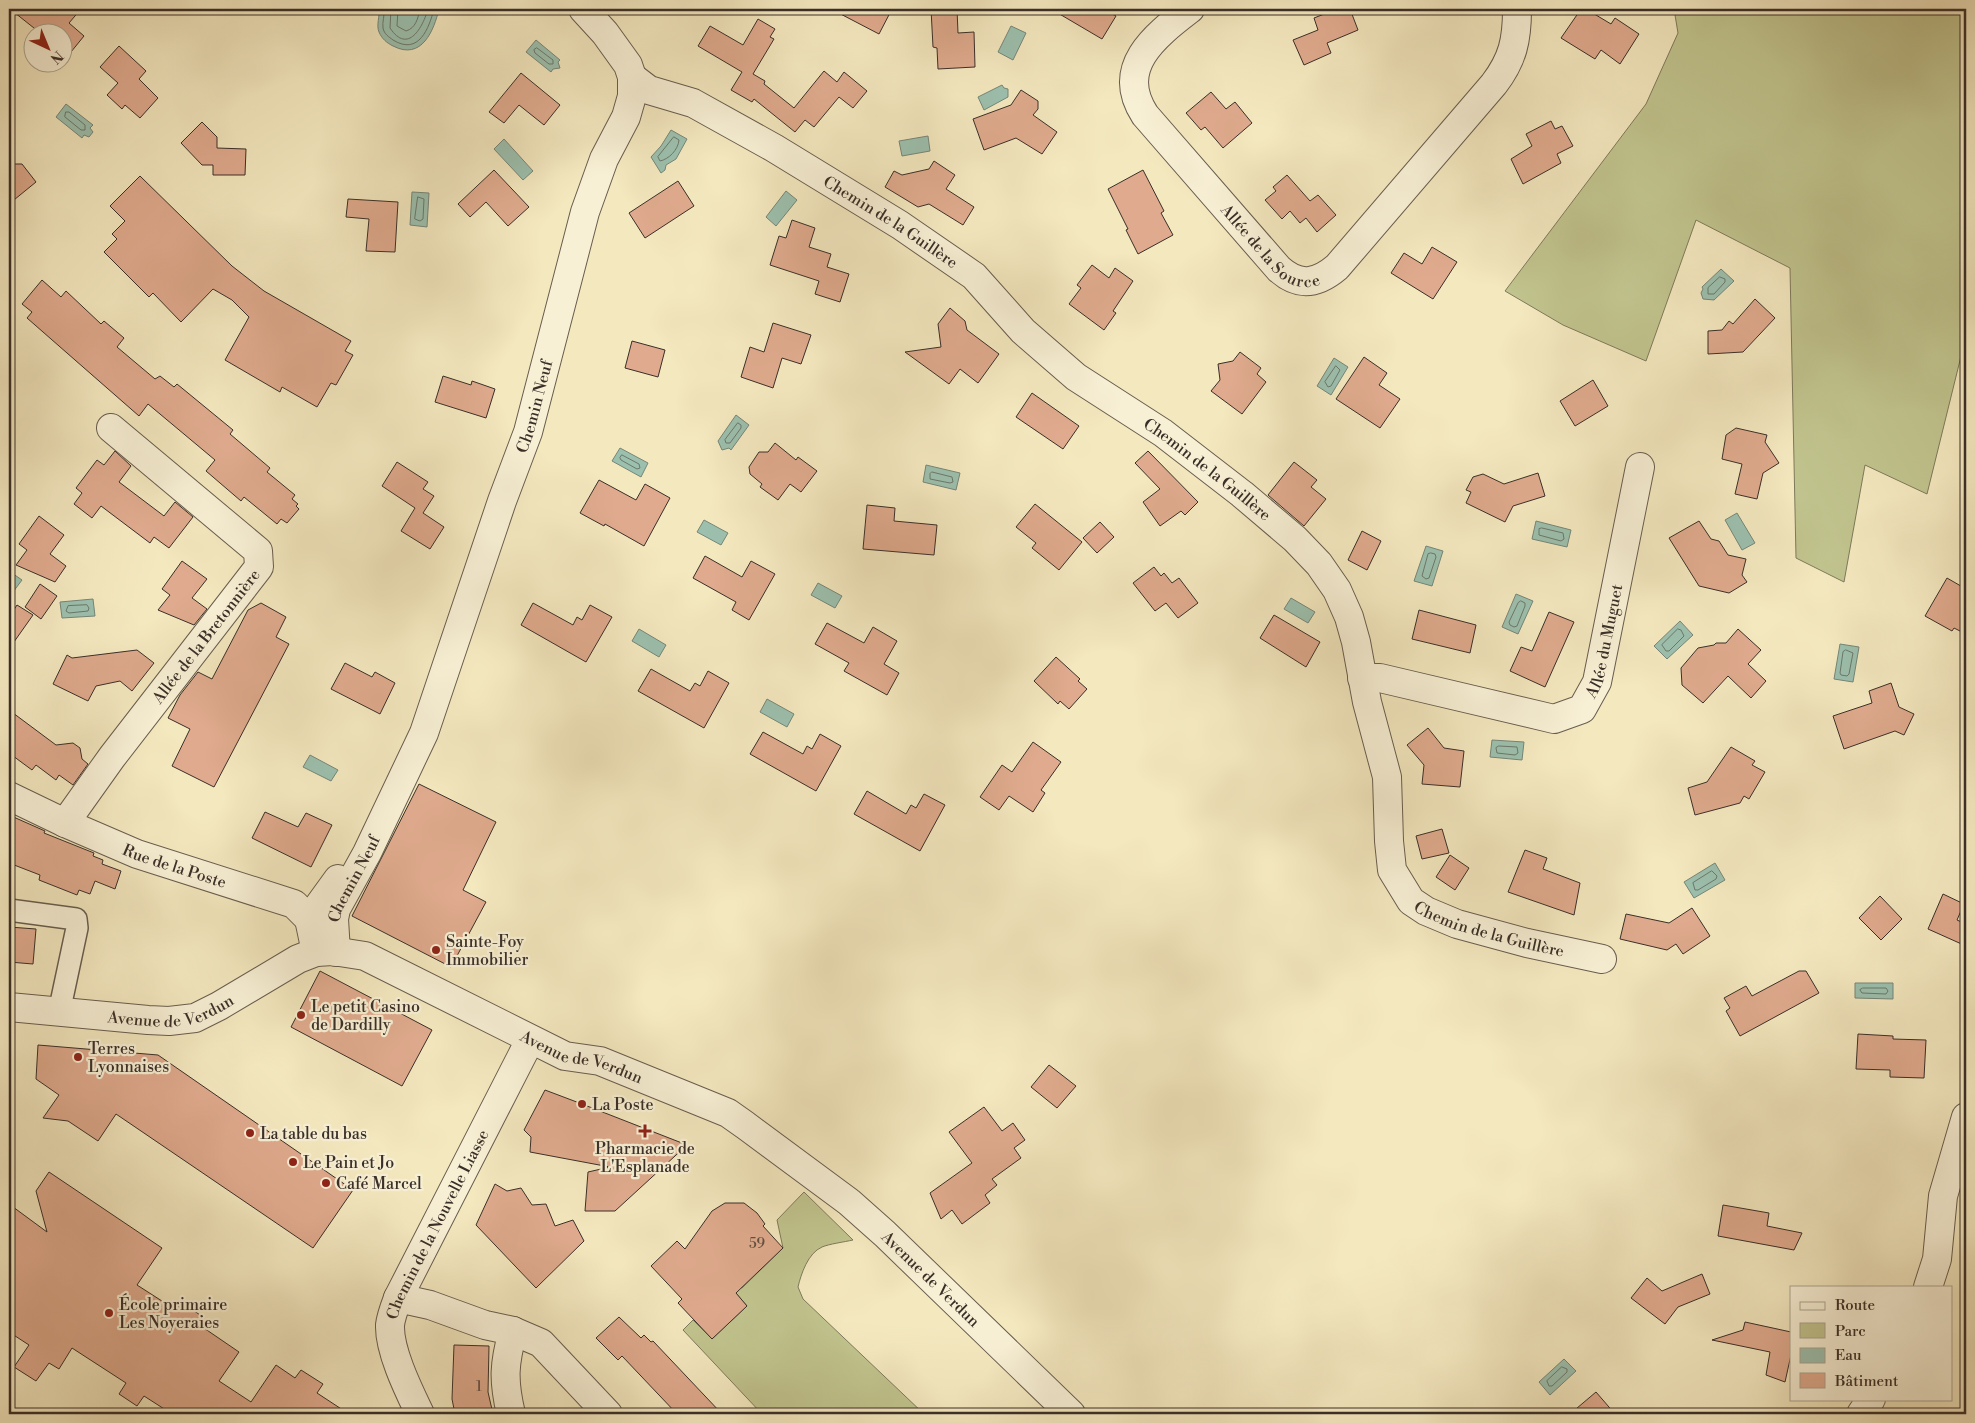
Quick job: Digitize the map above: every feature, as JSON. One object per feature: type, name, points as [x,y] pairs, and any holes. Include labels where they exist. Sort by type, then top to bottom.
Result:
[{"type":"street","points":[[583,9],[605,33],[628,65],[632,77]]},
{"type":"street","name":"Allée de la Source","points":[[1190,9],[1148,46],[1140,57],[1134,78],[1137,101],[1145,115],[1279,268],[1293,279],[1306,282],[1326,276],[1337,267],[1494,84],[1506,66],[1514,47],[1517,34],[1517,9]]},
{"type":"street","name":"Chemin de la Guillère","points":[[632,77],[649,90],[693,104],[774,148],[900,226],[974,276],[1023,331],[1076,377],[1162,433],[1242,494],[1295,539],[1324,570],[1337,590],[1349,617],[1367,702],[1387,777],[1392,870],[1411,901],[1426,911],[1457,924],[1527,943],[1602,959]]},
{"type":"street","name":"Chemin Neuf","points":[[326,952],[334,929],[336,909],[363,861],[424,733],[502,502],[528,432],[585,212],[604,160],[626,117],[632,96],[632,77]]},
{"type":"street","name":"Allée de la Bretonnière","points":[[65,823],[118,750],[259,567],[258,551],[111,428]]},
{"type":"street","name":"Allée du Muguet","points":[[1362,678],[1380,678],[1554,719],[1582,708],[1596,682],[1640,467]]},
{"type":"street","name":"Rue de la Poste","points":[[9,796],[137,854],[294,904],[309,918]]},
{"type":"street","name":"Chemin Neuf","points":[[309,918],[387,811]]},
{"type":"street","points":[[9,910],[76,919],[77,928],[61,1003]]},
{"type":"street","points":[[309,918],[326,952]]},
{"type":"street","name":"Avenue de Verdun","points":[[9,1007],[169,1022],[195,1018],[219,1006],[298,959],[326,952],[365,956],[471,1008],[530,1040],[566,1056],[600,1062],[728,1113],[849,1202],[885,1234],[1071,1414]]},
{"type":"street","name":"Chemin de la Nouvelle Liasse","points":[[420,1414],[403,1379],[390,1324],[398,1298],[530,1040]]},
{"type":"street","points":[[1928,1286],[1937,1259],[1943,1196],[1966,1117]]},
{"type":"street","points":[[398,1298],[430,1305],[485,1325],[513,1331],[541,1343],[608,1414]]},
{"type":"street","points":[[511,1414],[504,1382],[506,1361],[513,1331]]},
{"type":"street","points":[[1861,1414],[1870,1400]]},
{"type":"green space","points":[[1674,9],[1966,9],[1966,336],[1927,494],[1865,465],[1844,582],[1796,558],[1790,268],[1696,220],[1646,361],[1563,325],[1505,291],[1646,104],[1678,33]]},
{"type":"green space","points":[[804,1192],[853,1240],[822,1247],[813,1254],[803,1270],[798,1287],[803,1299],[924,1414],[762,1414],[683,1330],[693,1320],[712,1339],[747,1306],[729,1285],[742,1288],[783,1248],[777,1220]]},
{"type":"water","points":[[379,9],[439,9],[434,26],[425,41],[412,49],[403,50],[389,44],[380,34],[378,29]]},
{"type":"water","points":[[1011,26],[1026,33],[1013,60],[998,52]]},
{"type":"water","points":[[536,40],[560,60],[558,62],[560,68],[553,69],[551,72],[526,52]]},
{"type":"water","points":[[1002,85],[1008,89],[1008,97],[984,110],[978,97]]},
{"type":"water","points":[[66,104],[93,125],[90,128],[93,132],[89,137],[84,135],[82,138],[56,117]]},
{"type":"water","points":[[671,130],[687,139],[676,159],[666,165],[665,170],[661,173],[651,157]]},
{"type":"water","points":[[928,136],[930,151],[902,156],[899,141]]},
{"type":"water","points":[[504,139],[533,171],[523,180],[494,149]]},
{"type":"water","points":[[786,191],[797,200],[776,226],[766,217]]},
{"type":"water","points":[[412,192],[429,193],[427,227],[410,225]]},
{"type":"water","points":[[1721,269],[1734,281],[1714,300],[1703,299],[1702,287]]},
{"type":"water","points":[[1334,358],[1348,367],[1331,395],[1317,386]]},
{"type":"water","points":[[736,415],[749,425],[731,450],[729,448],[722,450],[718,441]]},
{"type":"water","points":[[620,448],[648,463],[641,477],[612,461]]},
{"type":"water","points":[[926,465],[960,473],[956,490],[923,482]]},
{"type":"water","points":[[1737,513],[1755,543],[1742,550],[1725,520]]},
{"type":"water","points":[[704,520],[728,533],[721,545],[697,532]]},
{"type":"water","points":[[1536,521],[1571,530],[1567,547],[1532,539]]},
{"type":"water","points":[[1426,546],[1443,551],[1432,586],[1414,581]]},
{"type":"water","points":[[9,571],[22,580],[13,592],[9,589]]},
{"type":"water","points":[[818,583],[842,596],[835,608],[811,595]]},
{"type":"water","points":[[1516,594],[1533,601],[1518,634],[1502,627]]},
{"type":"water","points":[[1291,598],[1315,612],[1308,623],[1284,609]]},
{"type":"water","points":[[93,599],[95,616],[62,618],[60,602]]},
{"type":"water","points":[[1680,621],[1693,635],[1667,659],[1654,646]]},
{"type":"water","points":[[639,629],[666,645],[659,657],[632,641]]},
{"type":"water","points":[[1840,644],[1859,647],[1853,682],[1834,679]]},
{"type":"water","points":[[767,699],[794,714],[787,727],[760,712]]},
{"type":"water","points":[[1492,740],[1524,742],[1522,760],[1490,757]]},
{"type":"water","points":[[310,755],[338,770],[331,781],[303,767]]},
{"type":"water","points":[[1715,863],[1725,880],[1694,898],[1684,882]]},
{"type":"water","points":[[1855,983],[1893,983],[1893,999],[1855,998]]},
{"type":"water","points":[[1564,1359],[1576,1371],[1550,1395],[1539,1382]]},
{"type":"building","points":[[10,9],[81,9],[70,22],[26,22]]},
{"type":"building","points":[[831,9],[892,9],[879,34]]},
{"type":"building","points":[[931,9],[957,9],[958,33],[974,32],[975,67],[938,69],[937,48],[933,47]]},
{"type":"building","points":[[1051,9],[1103,9],[1116,16],[1102,39]]},
{"type":"building","points":[[1337,9],[1350,9],[1358,30],[1327,43],[1331,53],[1304,65],[1293,40],[1318,30],[1314,18]]},
{"type":"building","points":[[1581,9],[1586,9],[1611,24],[1615,18],[1639,34],[1620,64],[1601,50],[1595,59],[1561,38]]},
{"type":"building","points":[[758,19],[775,29],[770,37],[774,39],[753,74],[765,81],[764,84],[794,108],[824,71],[837,82],[844,72],[867,91],[853,108],[839,97],[814,127],[805,120],[795,132],[754,99],[752,102],[731,90],[742,72],[698,46],[710,26],[743,45]]},
{"type":"building","points":[[72,26],[84,36],[72,51]]},
{"type":"building","points":[[119,46],[146,71],[139,79],[158,98],[140,118],[125,105],[122,109],[107,95],[118,83],[100,67]]},
{"type":"building","points":[[521,73],[560,105],[544,125],[519,105],[504,123],[489,112]]},
{"type":"building","points":[[1021,90],[1038,101],[1038,109],[1033,115],[1057,132],[1042,154],[1016,138],[984,150],[973,119],[1011,105]]},
{"type":"building","points":[[1211,92],[1226,109],[1235,102],[1252,123],[1223,148],[1205,127],[1201,130],[1186,113]]},
{"type":"building","points":[[1551,121],[1555,129],[1562,126],[1573,146],[1557,154],[1561,163],[1523,184],[1511,159],[1532,146],[1526,134]]},
{"type":"building","points":[[202,122],[217,137],[217,148],[246,149],[245,175],[213,175],[213,165],[202,165],[181,143]]},
{"type":"building","points":[[934,161],[955,175],[946,189],[974,207],[963,225],[929,204],[918,207],[885,187],[894,171],[902,175],[929,169]]},
{"type":"building","points":[[9,164],[22,164],[36,182],[9,204]]},
{"type":"building","points":[[494,170],[529,207],[508,226],[486,202],[470,217],[458,204]]},
{"type":"building","points":[[1143,170],[1164,211],[1161,213],[1173,235],[1138,254],[1108,189]]},
{"type":"building","points":[[1287,175],[1310,201],[1318,195],[1336,215],[1317,232],[1306,218],[1300,223],[1290,211],[1282,219],[1265,200],[1276,191],[1273,187]]},
{"type":"building","points":[[140,176],[232,266],[264,291],[351,341],[345,351],[353,355],[336,385],[331,383],[317,407],[282,387],[280,392],[225,360],[249,317],[232,300],[213,289],[181,322],[153,293],[149,297],[104,252],[117,239],[112,234],[125,221],[110,206]]},
{"type":"building","points":[[678,181],[694,206],[645,238],[629,213]]},
{"type":"building","points":[[348,199],[398,202],[395,252],[366,251],[369,219],[346,217]]},
{"type":"building","points":[[792,220],[815,228],[809,247],[831,254],[827,267],[849,274],[840,302],[815,294],[819,281],[770,265],[779,236],[786,238]]},
{"type":"building","points":[[1432,247],[1457,262],[1433,299],[1391,273],[1404,253],[1422,264]]},
{"type":"building","points":[[1092,265],[1109,278],[1115,268],[1133,281],[1113,311],[1116,313],[1104,330],[1069,304],[1081,288],[1077,285]]},
{"type":"building","points":[[42,280],[61,297],[66,291],[101,324],[104,321],[124,338],[117,347],[155,379],[160,376],[174,387],[177,384],[233,430],[230,434],[270,468],[267,472],[295,495],[292,499],[298,504],[296,506],[299,509],[287,523],[281,519],[277,524],[244,497],[241,501],[206,471],[215,460],[148,404],[139,416],[27,318],[32,312],[22,304]]},
{"type":"building","points":[[1755,299],[1775,318],[1743,352],[1708,354],[1708,331],[1722,330],[1729,321],[1733,324]]},
{"type":"building","points":[[950,308],[965,321],[967,330],[999,354],[978,383],[960,369],[949,384],[905,352],[941,347],[938,324]]},
{"type":"building","points":[[773,323],[811,335],[801,364],[782,358],[773,388],[741,377],[750,347],[764,352]]},
{"type":"building","points":[[632,341],[665,350],[658,377],[625,368]]},
{"type":"building","points":[[1240,352],[1261,368],[1257,374],[1266,382],[1242,414],[1211,391],[1220,380],[1218,364],[1233,361]]},
{"type":"building","points":[[1364,357],[1387,373],[1379,385],[1400,399],[1380,428],[1336,399]]},
{"type":"building","points":[[443,376],[471,385],[472,381],[495,389],[486,418],[435,402]]},
{"type":"building","points":[[1593,380],[1608,406],[1575,426],[1560,401]]},
{"type":"building","points":[[1032,393],[1079,426],[1063,449],[1016,417]]},
{"type":"building","points":[[1736,428],[1767,435],[1765,442],[1779,463],[1763,473],[1757,499],[1735,494],[1742,464],[1722,459],[1726,435]]},
{"type":"building","points":[[775,443],[796,460],[798,457],[817,471],[801,492],[790,484],[778,500],[760,487],[762,484],[750,474],[749,467],[759,452],[768,452]]},
{"type":"building","points":[[115,451],[131,466],[119,482],[164,516],[175,502],[193,517],[169,548],[154,537],[150,543],[101,506],[92,518],[74,504],[82,493],[76,488],[97,460],[104,465]]},
{"type":"building","points":[[1148,451],[1198,502],[1185,515],[1181,511],[1160,526],[1143,502],[1160,489],[1135,463]]},
{"type":"building","points":[[397,462],[428,482],[423,489],[434,496],[423,513],[444,527],[430,549],[401,531],[415,508],[382,486]]},
{"type":"building","points":[[1294,462],[1317,480],[1311,487],[1326,499],[1304,526],[1268,495]]},
{"type":"building","points":[[1538,473],[1545,496],[1513,506],[1505,522],[1466,503],[1471,492],[1466,490],[1473,477],[1483,474],[1504,484]]},
{"type":"building","points":[[599,480],[636,500],[645,484],[670,498],[644,546],[605,524],[604,526],[580,513]]},
{"type":"building","points":[[1035,504],[1082,542],[1059,570],[1032,548],[1036,543],[1016,527]]},
{"type":"building","points":[[867,505],[895,508],[894,521],[937,525],[934,555],[863,549]]},
{"type":"building","points":[[39,516],[64,535],[50,554],[66,566],[55,582],[16,565],[27,550],[19,544]]},
{"type":"building","points":[[1699,521],[1711,539],[1719,541],[1728,555],[1746,559],[1742,575],[1747,582],[1729,593],[1699,586],[1669,538]]},
{"type":"building","points":[[1100,522],[1114,537],[1097,553],[1083,538]]},
{"type":"building","points":[[1362,531],[1381,541],[1367,570],[1348,560]]},
{"type":"building","points":[[705,556],[742,577],[751,561],[775,574],[749,620],[732,610],[736,602],[693,578]]},
{"type":"building","points":[[182,561],[207,579],[192,598],[207,609],[194,625],[158,610],[170,595],[162,589]]},
{"type":"building","points":[[1154,567],[1161,576],[1164,573],[1172,583],[1179,578],[1198,603],[1178,618],[1166,603],[1155,611],[1133,583]]},
{"type":"building","points":[[1947,578],[1966,589],[1966,634],[1954,628],[1952,631],[1925,616]]},
{"type":"building","points":[[40,584],[57,596],[41,619],[25,607]]},
{"type":"building","points":[[261,603],[286,617],[276,637],[289,644],[214,787],[172,766],[190,729],[168,718],[180,695],[198,672],[212,679],[248,610]]},
{"type":"building","points":[[533,603],[573,625],[577,617],[582,620],[590,605],[612,617],[586,662],[521,625]]},
{"type":"building","points":[[17,605],[33,615],[9,649],[9,617]]},
{"type":"building","points":[[1419,610],[1476,625],[1470,653],[1412,639]]},
{"type":"building","points":[[1549,612],[1574,622],[1545,687],[1510,671],[1521,647],[1532,651]]},
{"type":"building","points":[[1274,615],[1320,642],[1306,667],[1260,638]]},
{"type":"building","points":[[827,623],[864,643],[873,627],[897,641],[884,664],[899,673],[887,695],[844,671],[849,663],[815,644]]},
{"type":"building","points":[[1738,629],[1761,650],[1748,664],[1766,681],[1751,698],[1728,676],[1703,703],[1682,685],[1681,668],[1698,648],[1716,643],[1726,643]]},
{"type":"building","points":[[137,650],[154,663],[132,691],[120,681],[96,686],[88,701],[53,684],[67,655],[72,658]]},
{"type":"building","points":[[1056,657],[1080,679],[1078,681],[1087,689],[1069,709],[1060,701],[1058,704],[1034,681]]},
{"type":"building","points":[[345,663],[372,677],[375,672],[395,683],[380,714],[331,689]]},
{"type":"building","points":[[651,669],[690,691],[695,683],[700,686],[708,671],[729,683],[704,728],[638,691]]},
{"type":"building","points":[[1891,683],[1899,707],[1914,714],[1904,735],[1895,731],[1844,749],[1833,716],[1872,703],[1869,691]]},
{"type":"building","points":[[9,710],[56,745],[73,743],[80,748],[82,759],[88,764],[73,785],[59,775],[56,780],[36,765],[32,770],[9,753]]},
{"type":"building","points":[[1428,728],[1444,748],[1464,751],[1460,787],[1422,784],[1424,765],[1407,745]]},
{"type":"building","points":[[763,732],[803,754],[807,746],[812,749],[820,734],[841,746],[816,791],[750,754]]},
{"type":"building","points":[[1033,742],[1061,762],[1041,790],[1045,793],[1033,812],[1009,796],[999,810],[980,797],[1002,765],[1012,772]]},
{"type":"building","points":[[1731,747],[1755,761],[1752,765],[1765,772],[1749,799],[1744,796],[1740,803],[1695,815],[1688,788],[1707,782]]},
{"type":"building","points":[[419,784],[496,822],[463,890],[486,902],[451,967],[352,916]]},
{"type":"building","points":[[867,791],[906,814],[911,805],[916,808],[924,794],[945,805],[920,851],[854,814]]},
{"type":"building","points":[[265,812],[298,827],[306,813],[332,825],[311,867],[252,838]]},
{"type":"building","points":[[9,815],[45,831],[44,833],[94,853],[93,856],[103,860],[102,864],[121,871],[115,889],[95,881],[90,894],[79,890],[77,895],[39,880],[40,875],[9,863]]},
{"type":"building","points":[[1442,829],[1449,853],[1422,859],[1416,836]]},
{"type":"building","points":[[1525,850],[1547,858],[1543,869],[1580,883],[1574,915],[1508,892]]},
{"type":"building","points":[[1450,855],[1469,868],[1455,890],[1436,877]]},
{"type":"building","points":[[1943,894],[1964,904],[1957,920],[1966,924],[1966,946],[1928,929]]},
{"type":"building","points":[[1880,896],[1902,919],[1881,940],[1859,918]]},
{"type":"building","points":[[1692,908],[1710,936],[1683,954],[1676,944],[1667,950],[1620,939],[1626,914],[1669,923]]},
{"type":"building","points":[[9,927],[36,929],[33,964],[9,962]]},
{"type":"building","points":[[320,971],[432,1030],[402,1086],[291,1027]]},
{"type":"building","points":[[1799,971],[1806,971],[1819,993],[1740,1036],[1726,1011],[1730,1008],[1724,998],[1746,986],[1752,996]]},
{"type":"building","points":[[1858,1034],[1893,1036],[1893,1039],[1926,1040],[1924,1078],[1890,1077],[1890,1070],[1856,1069]]},
{"type":"building","points":[[38,1045],[158,1055],[353,1190],[313,1248],[116,1114],[98,1141],[68,1121],[43,1118],[59,1095],[36,1079]]},
{"type":"building","points":[[1049,1065],[1076,1086],[1057,1108],[1031,1087]]},
{"type":"building","points":[[545,1090],[687,1145],[615,1211],[585,1211],[588,1172],[610,1167],[530,1152],[531,1137],[524,1130]]},
{"type":"building","points":[[984,1107],[1002,1131],[1013,1123],[1025,1140],[1014,1148],[1021,1158],[992,1179],[997,1185],[985,1195],[990,1203],[962,1224],[952,1210],[941,1219],[930,1193],[972,1163],[949,1132]]},
{"type":"building","points":[[49,1172],[162,1248],[137,1285],[176,1310],[181,1302],[203,1317],[198,1324],[239,1352],[219,1381],[251,1402],[276,1365],[295,1378],[301,1370],[323,1384],[317,1393],[349,1414],[172,1414],[144,1396],[137,1406],[119,1394],[126,1383],[72,1348],[59,1369],[49,1363],[36,1381],[14,1367],[29,1345],[9,1332],[9,1204],[47,1232],[36,1191]]},
{"type":"building","points":[[495,1184],[507,1191],[521,1188],[532,1205],[546,1204],[555,1226],[573,1220],[584,1241],[536,1288],[476,1225]]},
{"type":"building","points":[[725,1203],[744,1203],[757,1213],[765,1224],[763,1226],[783,1248],[736,1293],[747,1306],[712,1339],[678,1303],[682,1299],[651,1266],[677,1241],[685,1249],[712,1211]]},
{"type":"building","points":[[1723,1205],[1769,1213],[1767,1226],[1802,1233],[1794,1250],[1718,1236]]},
{"type":"building","points":[[1702,1274],[1710,1294],[1678,1307],[1665,1324],[1631,1298],[1647,1278],[1662,1291]]},
{"type":"building","points":[[619,1317],[641,1338],[644,1335],[651,1342],[653,1341],[722,1414],[677,1414],[622,1356],[618,1360],[596,1338]]},
{"type":"building","points":[[1745,1322],[1790,1332],[1790,1360],[1785,1382],[1766,1375],[1770,1352],[1712,1340],[1743,1330]]},
{"type":"building","points":[[454,1345],[489,1346],[488,1392],[493,1414],[455,1414],[452,1399]]},
{"type":"building","points":[[1596,1392],[1615,1414],[1570,1414]]},
{"type":"place","name":"Sainte-Foy Immobilier","points":[[436,950]]},
{"type":"place","name":"Le petit Casino de Dardilly","points":[[301,1015]]},
{"type":"place","name":"Terres Lyonnaises","points":[[78,1057]]},
{"type":"place","name":"La Poste","points":[[582,1104]]},
{"type":"place","name":"Pharmacie de L'Esplanade","points":[[645,1131]]},
{"type":"place","name":"La table du bas","points":[[250,1133]]},
{"type":"place","name":"Le Pain et Jo","points":[[293,1162]]},
{"type":"place","name":"Café Marcel","points":[[326,1183]]},
{"type":"place","name":"École primaire Les Noyeraies","points":[[109,1313]]}]
